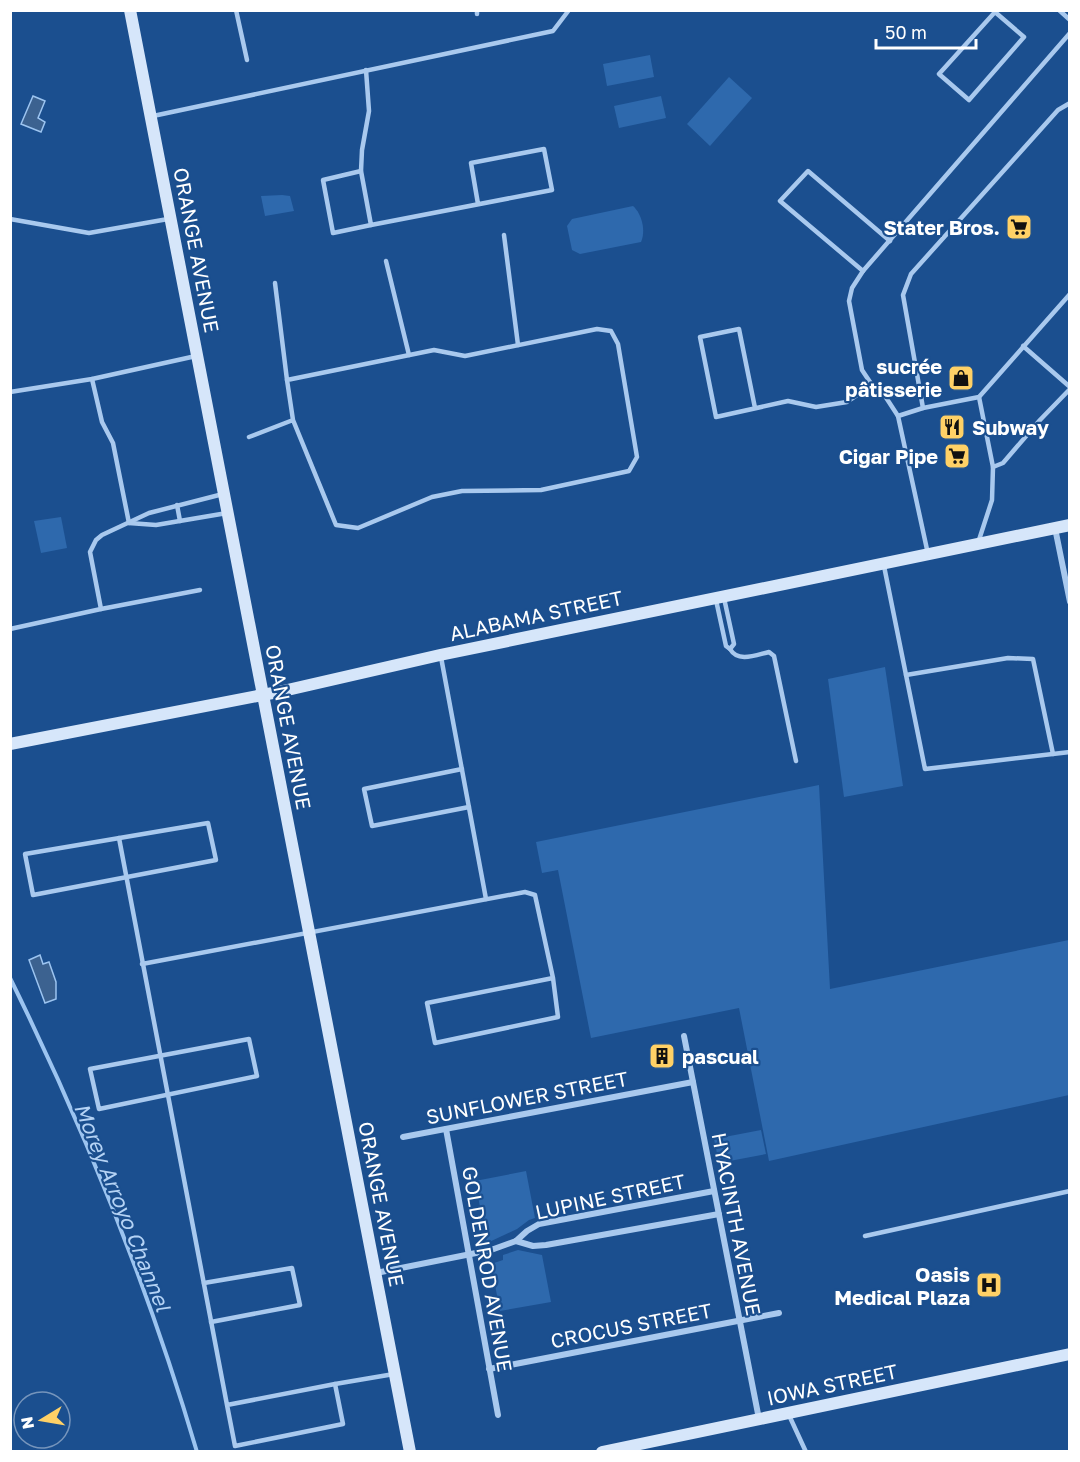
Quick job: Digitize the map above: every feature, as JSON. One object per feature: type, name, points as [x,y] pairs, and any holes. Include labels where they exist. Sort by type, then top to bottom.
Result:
[{"type":"street","name":"ORANGE AVENUE","points":[[130,10],[410,1452]]},
{"type":"street","name":"ALABAMA STREET","points":[[10,744],[262,694],[1070,525]]},
{"type":"street","points":[[1055,528],[1070,602]]},
{"type":"street","name":"HYACINTH AVENUE","points":[[684,1036],[759,1419]]},
{"type":"street","name":"SUNFLOWER STREET","points":[[403,1137],[693,1082]]},
{"type":"street","name":"GOLDENROD AVENUE","points":[[446,1129],[498,1415]]},
{"type":"street","name":"LUPINE STREET","points":[[376,1273],[491,1250],[516,1241],[526,1231],[539,1224],[714,1191]]},
{"type":"street","name":"LUPINE STREET","points":[[516,1241],[533,1246],[546,1245],[719,1214]]},
{"type":"street","name":"CROCUS STREET","points":[[489,1369],[779,1314]]},
{"type":"street","name":"IOWA STREET","points":[[602,1452],[1070,1354]]},
{"type":"lane","points":[[236,10],[247,60]]},
{"type":"lane","points":[[151,117],[553,31],[569,10]]},
{"type":"lane","points":[[1059,10],[1070,20]]},
{"type":"lane","points":[[996,11],[1024,38],[969,100],[939,74],[996,11]]},
{"type":"lane","points":[[928,554],[898,416],[885,396],[872,385],[862,370],[849,301],[852,288],[863,271],[1070,33]]},
{"type":"lane","points":[[366,70],[369,111],[361,171],[371,225]]},
{"type":"lane","points":[[923,408],[903,296],[911,274],[1058,110],[1070,103]]},
{"type":"lane","points":[[361,171],[322,180],[333,233],[552,190],[544,149],[471,163],[478,204]]},
{"type":"lane","points":[[863,271],[780,201],[808,171],[890,241]]},
{"type":"lane","points":[[10,219],[89,233],[171,219]]},
{"type":"lane","points":[[504,235],[518,345]]},
{"type":"lane","points":[[386,261],[409,355]]},
{"type":"lane","points":[[275,283],[287,380],[293,420],[336,525],[358,528],[432,497],[462,491],[541,490],[629,471],[637,457],[618,344],[611,331],[597,329],[465,356],[434,350],[287,380]]},
{"type":"lane","points":[[898,416],[923,408],[979,397],[1070,294]]},
{"type":"lane","points":[[755,408],[739,329],[700,337],[716,417],[788,401],[816,407],[847,402],[872,385]]},
{"type":"lane","points":[[993,467],[1003,463],[1070,388],[1023,346]]},
{"type":"lane","points":[[10,392],[92,379],[198,355]]},
{"type":"lane","points":[[92,379],[102,422],[113,443],[129,523]]},
{"type":"lane","points":[[978,544],[992,500],[993,467],[979,397]]},
{"type":"lane","points":[[249,437],[293,420]]},
{"type":"lane","points":[[101,609],[90,552],[96,540],[149,513],[224,494]]},
{"type":"lane","points":[[177,505],[180,521]]},
{"type":"lane","points":[[129,523],[156,525],[227,513]]},
{"type":"lane","points":[[883,563],[925,769],[1070,752]]},
{"type":"lane","points":[[10,629],[200,590]]},
{"type":"lane","points":[[719,597],[726,646],[733,655],[741,658],[769,652],[774,656],[796,761]]},
{"type":"lane","points":[[440,655],[486,899]]},
{"type":"lane","points":[[906,675],[1008,658],[1033,659],[1053,754]]},
{"type":"lane","points":[[462,769],[364,789],[372,826],[469,807]]},
{"type":"lane","points":[[208,823],[216,860],[33,895],[25,854],[119,838],[208,823]]},
{"type":"lane","points":[[119,838],[235,1446],[343,1424],[335,1384]]},
{"type":"lane","points":[[142,964],[525,892],[535,895],[553,978],[558,1017],[435,1043],[427,1003],[553,978]]},
{"type":"lane","points":[[249,1039],[257,1076],[167,1094],[99,1109],[90,1069],[249,1039]]},
{"type":"lane","points":[[865,1236],[1070,1191]]},
{"type":"lane","points":[[204,1283],[292,1268],[300,1305],[211,1322]]},
{"type":"lane","points":[[227,1405],[395,1373]]},
{"type":"lane","points":[[788,1413],[806,1452]]},
{"type":"shaded area","points":[[650,55],[654,77],[607,86],[603,64]]},
{"type":"shaded area","points":[[729,77],[752,98],[710,146],[687,124]]},
{"type":"shaded area","points":[[33,96],[45,101],[38,118],[45,122],[41,132],[21,124]]},
{"type":"shaded area","points":[[661,96],[666,118],[619,128],[614,106]]},
{"type":"shaded area","points":[[261,196],[290,196],[294,211],[265,216]]},
{"type":"shaded area","points":[[633,206],[639,213],[642,223],[641,242],[580,254],[572,250],[567,226],[572,219]]},
{"type":"shaded area","points":[[61,517],[67,548],[41,553],[34,521]]},
{"type":"shaded area","points":[[885,667],[903,786],[844,797],[828,679]]},
{"type":"shaded area","points":[[819,785],[830,989],[1069,940],[1069,1095],[769,1161],[739,1008],[591,1038],[558,870],[542,873],[536,842]]},
{"type":"shaded area","points":[[40,955],[43,964],[49,962],[56,982],[56,999],[45,1003],[29,960]]},
{"type":"shaded area","points":[[761,1130],[766,1154],[719,1163],[714,1139]]},
{"type":"shaded area","points":[[526,1171],[535,1218],[487,1243],[475,1181]]},
{"type":"shaded area","points":[[518,1250],[542,1255],[551,1302],[500,1311],[491,1264],[503,1260],[503,1255]]},
{"type":"waterway","name":"Morey Arroyo Channel","points":[[10,978],[64,1093],[114,1211],[137,1270],[197,1452]]},
{"type":"place","name":"Stater Bros.","points":[[1019,227]]},
{"type":"place","name":"sucrée pâtisserie","points":[[961,378]]},
{"type":"place","name":"Subway","points":[[952,427]]},
{"type":"place","name":"Cigar Pipe","points":[[957,456]]},
{"type":"place","name":"pascual","points":[[662,1056]]},
{"type":"place","name":"Oasis Medical Plaza","points":[[989,1285]]}]
